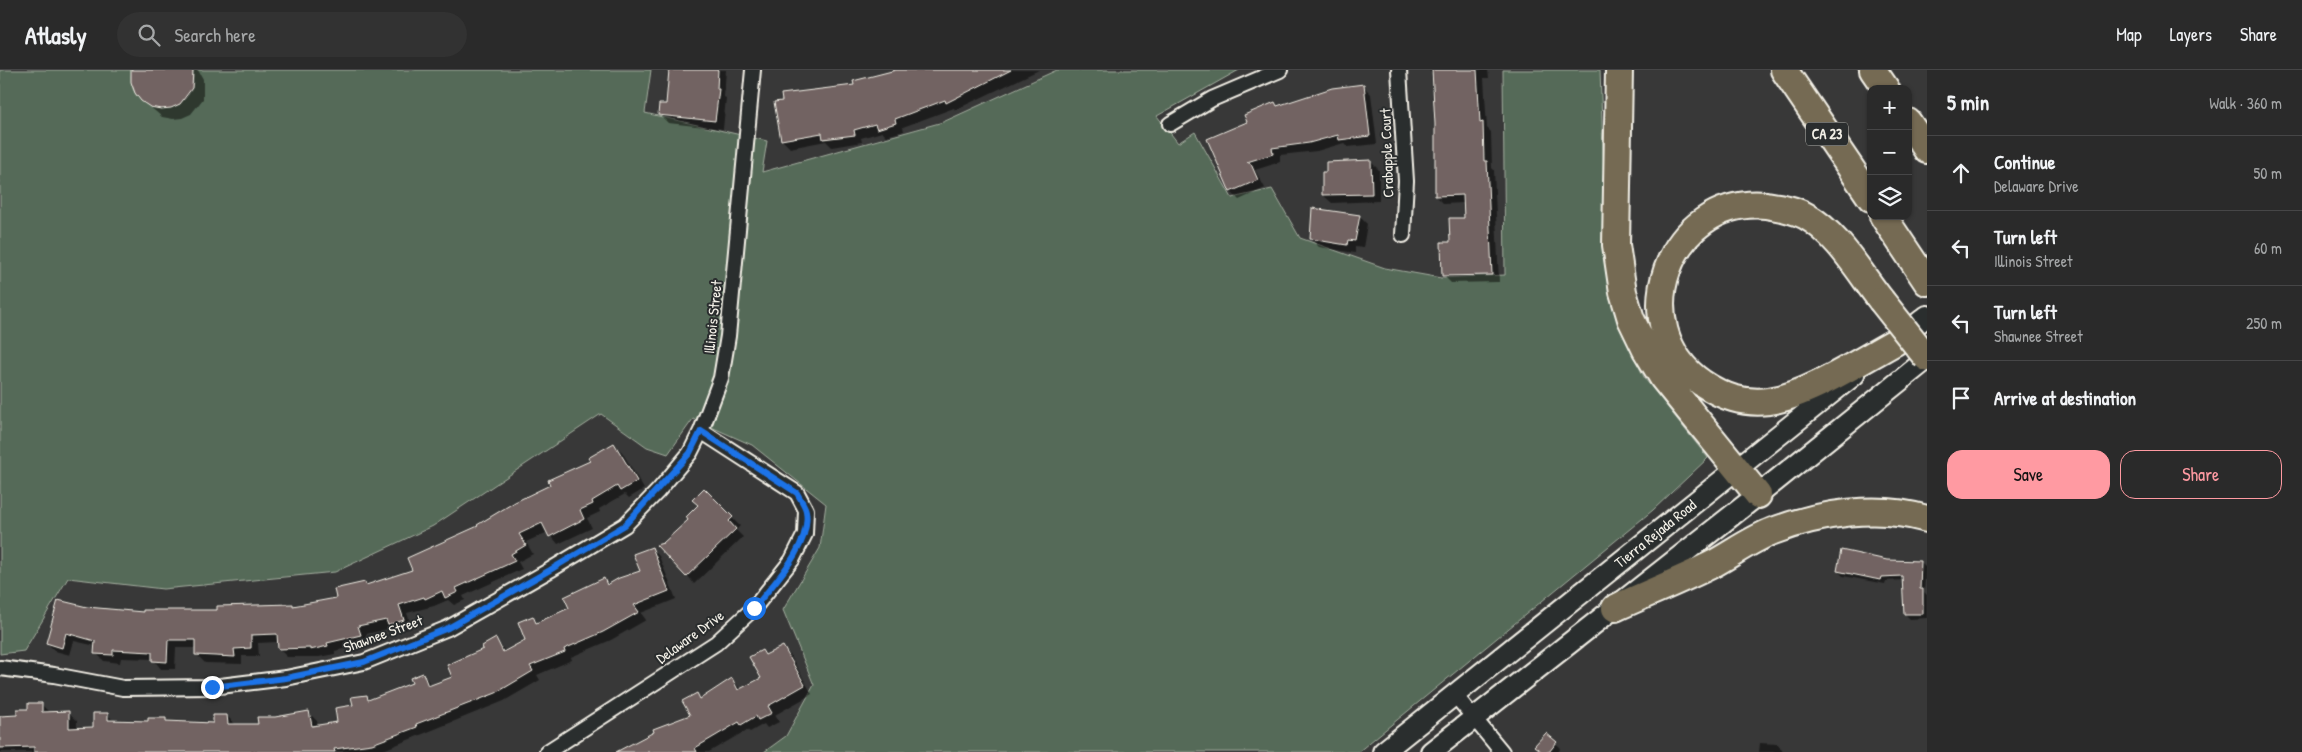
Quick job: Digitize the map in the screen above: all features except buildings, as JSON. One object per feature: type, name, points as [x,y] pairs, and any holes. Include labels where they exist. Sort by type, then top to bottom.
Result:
[{"type":"highway","points":[[1619,70],[1616,245],[1623,292],[1631,319],[1646,350],[1663,378],[1758,495]]},
{"type":"highway","name":"CA 23","points":[[1784,70],[1867,192]]},
{"type":"highway","points":[[1873,70],[1883,85]]},
{"type":"highway","points":[[1894,342],[1792,396],[1769,401],[1742,402],[1718,394],[1688,373],[1670,349],[1660,316],[1662,280],[1674,252],[1694,228],[1725,210],[1755,204],[1780,207],[1806,216],[1826,232],[1927,358]]},
{"type":"highway","points":[[1887,220],[1927,282]]},
{"type":"highway","points":[[1615,608],[1712,564],[1772,532],[1821,516],[1873,512],[1916,516],[1927,519]]},
{"type":"main road","name":"Tierra Rejada Road","points":[[1383,752],[1927,316]]},
{"type":"main road","points":[[1431,752],[1758,495],[1927,358]]},
{"type":"street","name":"Illinois Street","points":[[701,431],[722,378],[728,336],[753,70]]},
{"type":"street","points":[[1170,124],[1212,98],[1280,70]]},
{"type":"street","name":"Crabapple Court","points":[[1399,70],[1406,181],[1403,235]]},
{"type":"street","name":"Delaware Drive","points":[[547,752],[716,642],[754,608],[792,560],[805,534],[806,510],[797,493],[701,431]]},
{"type":"street","name":"Shawnee Street","points":[[2,670],[54,675],[123,688],[159,689],[212,687],[286,678],[364,662],[448,628],[625,525],[690,453],[701,431]]},
{"type":"street","points":[[1455,695],[1502,752]]},
{"type":"green space","points":[[0,70],[132,70],[132,86],[139,98],[149,105],[162,108],[174,106],[185,99],[192,87],[193,70],[651,70],[645,113],[767,141],[762,172],[943,122],[1057,70],[1239,70],[1157,116],[1178,143],[1195,132],[1232,198],[1272,189],[1300,238],[1385,268],[1441,278],[1505,275],[1503,70],[1600,70],[1604,178],[1620,328],[1645,379],[1708,458],[1653,510],[1358,752],[764,752],[786,736],[814,685],[783,610],[820,548],[826,504],[752,445],[693,419],[668,454],[647,447],[601,414],[433,526],[335,572],[163,589],[68,578],[24,651],[0,654]]},
{"type":"route","points":[[212,687],[286,678],[364,662],[448,628],[625,525],[658,491],[690,453],[701,431],[797,493],[806,510],[805,534],[792,560],[754,608]]}]
